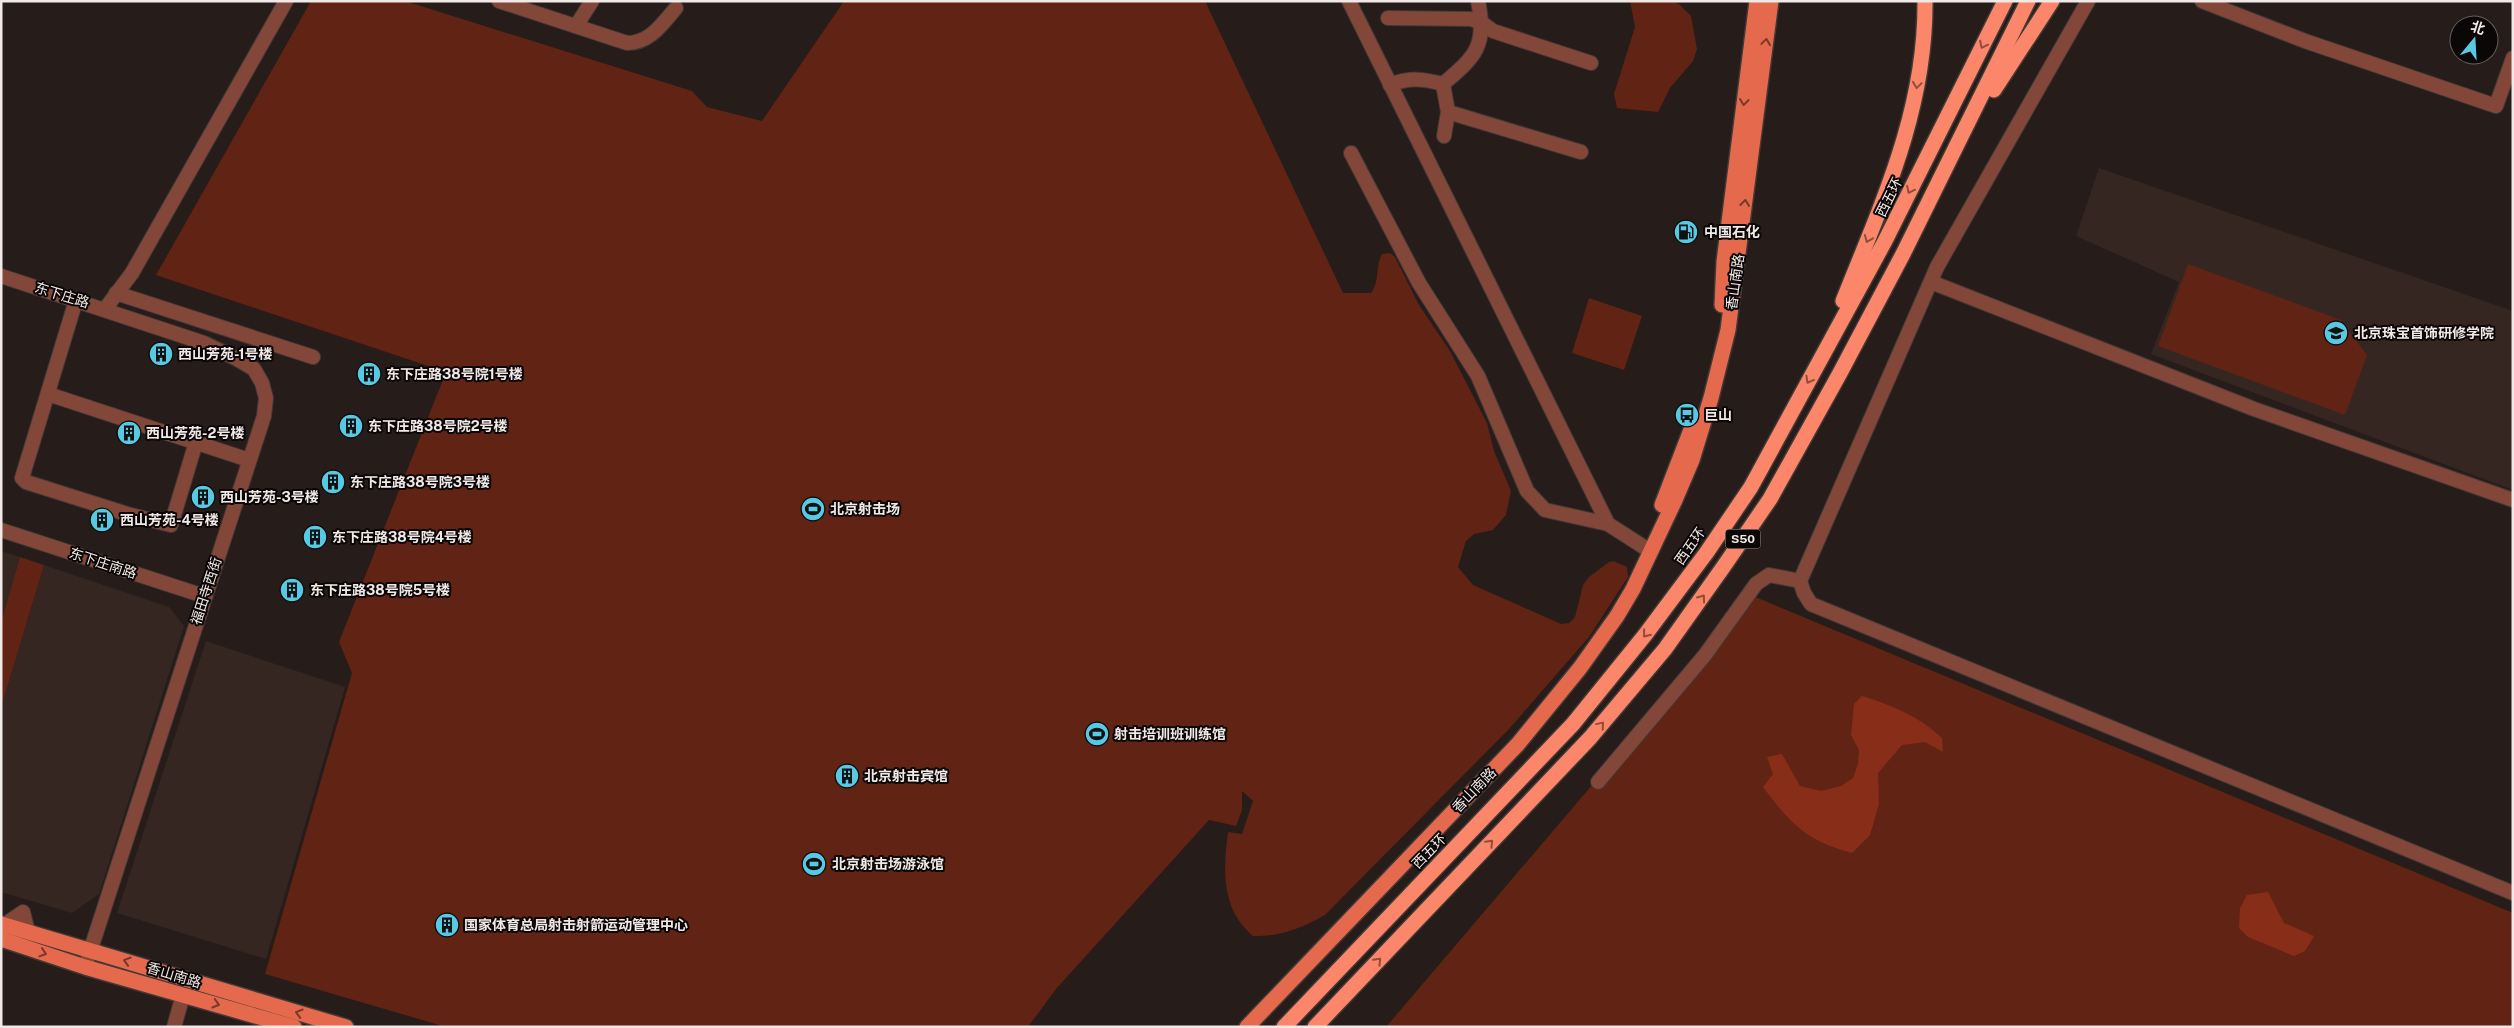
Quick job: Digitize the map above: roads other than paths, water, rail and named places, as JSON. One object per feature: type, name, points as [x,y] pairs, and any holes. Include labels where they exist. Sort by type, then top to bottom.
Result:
[{"type":"highway","points":[[1916,1],[1922,53]]},
{"type":"highway","points":[[1819,361],[1901,154],[1914,106],[1922,53],[1925,1]]},
{"type":"highway","name":"西五环","points":[[1289,1021],[1573,724],[1646,635],[1707,552],[1751,487],[1885,241],[2004,1]]},
{"type":"highway","name":"S50","points":[[1317,1025],[1590,738],[1665,649],[1719,574],[1770,499],[1840,373],[1959,143],[2028,1]]},
{"type":"highway","points":[[1959,143],[2052,1]]},
{"type":"main road","name":"香山南路","points":[[1650,551],[1653,526],[1693,425],[1715,355],[1722,312],[1724,262],[1757,1]]},
{"type":"main road","name":"香山南路","points":[[1247,1027],[1518,744],[1547,710],[1617,616],[1650,551],[1692,460],[1710,404],[1728,330],[1771,1]]},
{"type":"main road","name":"香山南路","points":[[2,929],[28,932],[346,1027]]},
{"type":"main road","name":"香山南路","points":[[2,929],[85,966],[294,1027]]},
{"type":"street","name":"东下庄路","points":[[1,276],[105,309],[116,292],[132,274],[286,1]]},
{"type":"street","points":[[499,1],[627,43],[638,43],[649,38],[676,8]]},
{"type":"street","points":[[576,26],[592,1]]},
{"type":"street","points":[[1349,1],[1608,524]]},
{"type":"street","points":[[1443,84],[1477,50],[1482,23],[1478,1]]},
{"type":"street","points":[[2088,1],[1931,282],[1800,581],[1804,593],[1811,604],[2513,893]]},
{"type":"street","points":[[2202,1],[2306,41],[2496,106],[2513,58]]},
{"type":"street","points":[[1388,18],[1471,19],[1482,23],[1493,31],[1591,63]]},
{"type":"street","points":[[1390,84],[1401,80],[1423,78],[1443,84]]},
{"type":"street","points":[[1443,84],[1448,112],[1444,136]]},
{"type":"street","points":[[1448,112],[1581,152]]},
{"type":"street","points":[[1351,153],[1419,283],[1478,376],[1527,492],[1545,510],[1608,524],[1650,551]]},
{"type":"street","points":[[1931,282],[2254,409],[2513,500]]},
{"type":"street","points":[[116,292],[313,357]]},
{"type":"street","points":[[76,300],[22,478],[26,482],[127,514],[171,525],[196,442]]},
{"type":"street","name":"福田寺西街","points":[[85,966],[264,416],[266,398],[262,382],[254,369],[204,343],[105,309]]},
{"type":"street","points":[[48,394],[249,460]]},
{"type":"street","name":"东下庄南路","points":[[1,530],[204,596]]},
{"type":"street","points":[[1598,782],[1705,655],[1756,584],[1769,575],[1800,581]]},
{"type":"street","points":[[174,1027],[183,995]]},
{"type":"place","name":"中国石化","points":[[1686,232]]},
{"type":"place","name":"北京珠宝首饰研修学院","points":[[2336,333]]},
{"type":"place","name":"西山芳苑-1号楼","points":[[161,354]]},
{"type":"place","name":"东下庄路38号院1号楼","points":[[369,374]]},
{"type":"place","name":"巨山","points":[[1687,415]]},
{"type":"place","name":"东下庄路38号院2号楼","points":[[351,426]]},
{"type":"place","name":"西山芳苑-2号楼","points":[[129,433]]},
{"type":"place","name":"东下庄路38号院3号楼","points":[[333,482]]},
{"type":"place","name":"西山芳苑-3号楼","points":[[203,497]]},
{"type":"place","name":"北京射击场","points":[[813,509]]},
{"type":"place","name":"西山芳苑-4号楼","points":[[102,520]]},
{"type":"place","name":"东下庄路38号院4号楼","points":[[315,537]]},
{"type":"place","name":"东下庄路38号院5号楼","points":[[292,590]]},
{"type":"place","name":"射击培训班训练馆","points":[[1097,734]]},
{"type":"place","name":"北京射击宾馆","points":[[847,776]]},
{"type":"place","name":"北京射击场游泳馆","points":[[814,864]]},
{"type":"place","name":"国家体育总局射击射箭运动管理中心","points":[[447,925]]}]
